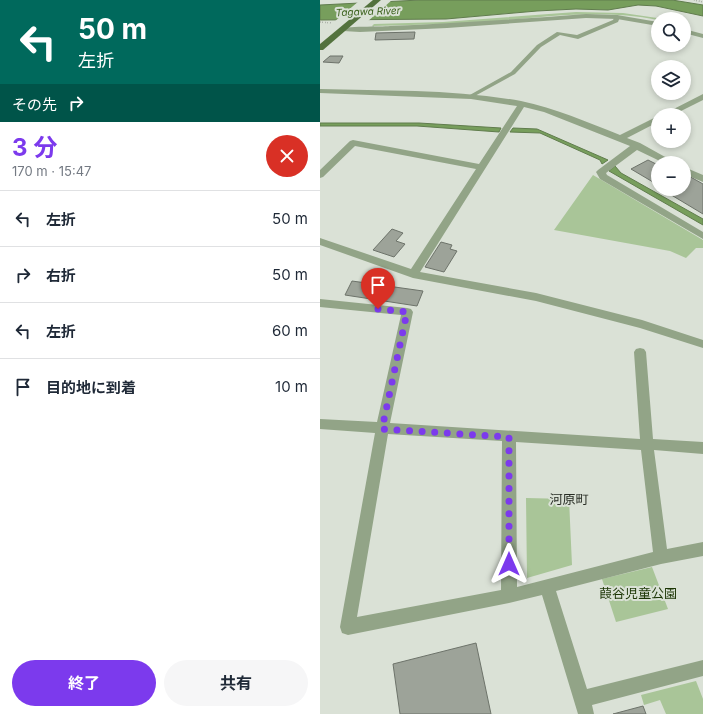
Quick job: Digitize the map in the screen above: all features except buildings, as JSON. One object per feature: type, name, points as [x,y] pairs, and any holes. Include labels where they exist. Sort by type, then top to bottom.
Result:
[{"type":"main road","points":[[320,48],[377,0]]},
{"type":"street","points":[[343,29],[360,30],[447,26],[586,16],[617,17],[651,23]]},
{"type":"street","points":[[691,33],[703,36]]},
{"type":"street","points":[[320,91],[471,96],[522,104],[547,110],[637,145],[658,156]]},
{"type":"street","points":[[680,108],[703,97]]},
{"type":"street","points":[[413,274],[522,104]]},
{"type":"street","points":[[620,138],[651,122]]},
{"type":"street","points":[[320,175],[353,143],[482,167]]},
{"type":"street","points":[[637,145],[601,172],[603,177],[703,236]]},
{"type":"street","points":[[691,173],[703,179]]},
{"type":"street","points":[[320,241],[413,274],[536,297],[642,324],[703,344]]},
{"type":"street","points":[[320,303],[407,312],[382,429],[348,627],[509,596],[661,557],[703,549]]},
{"type":"street","points":[[640,352],[647,445],[661,557]]},
{"type":"street","points":[[320,424],[703,448]]},
{"type":"street","points":[[509,437],[509,596]]},
{"type":"street","points":[[547,586],[583,707],[703,668]]},
{"type":"lane","points":[[471,96],[513,73],[538,46],[559,32],[578,37],[616,21],[617,17]]},
{"type":"path","points":[[694,0],[703,2]]},
{"type":"green space","points":[[576,12],[623,13],[651,17],[651,19],[618,15],[578,14],[481,22],[372,26],[374,24],[443,22]]},
{"type":"green space","points":[[593,175],[703,240],[703,248],[696,248],[686,258],[670,251],[554,230]]},
{"type":"green space","points":[[526,498],[569,499],[572,565],[527,578]]},
{"type":"green space","name":"葭谷児童公園","points":[[652,567],[668,609],[616,622],[602,579]]},
{"type":"green space","points":[[696,681],[703,699],[703,714],[666,714],[660,700],[644,705],[641,695]]},
{"type":"water","name":"Tagawa River","points":[[420,0],[672,0],[703,5],[703,16],[691,13],[691,12],[656,6],[638,5],[608,10],[576,9],[537,11],[446,19],[320,20],[320,5]]},
{"type":"water","points":[[320,123],[419,123],[501,128],[499,132],[417,126],[320,126]]},
{"type":"water","points":[[513,128],[537,129],[608,160],[602,164],[600,160],[540,133],[510,132]]},
{"type":"water","points":[[615,166],[621,173],[651,190],[651,195],[609,171]]},
{"type":"water","points":[[653,196],[662,196],[703,219],[703,225]]},
{"type":"pier","points":[[392,0],[367,22],[334,22],[359,1]]},
{"type":"district","name":"河原町","points":[[569,499]]},
{"type":"route","points":[[378,309],[407,312],[382,429],[509,437],[509,564]]}]
